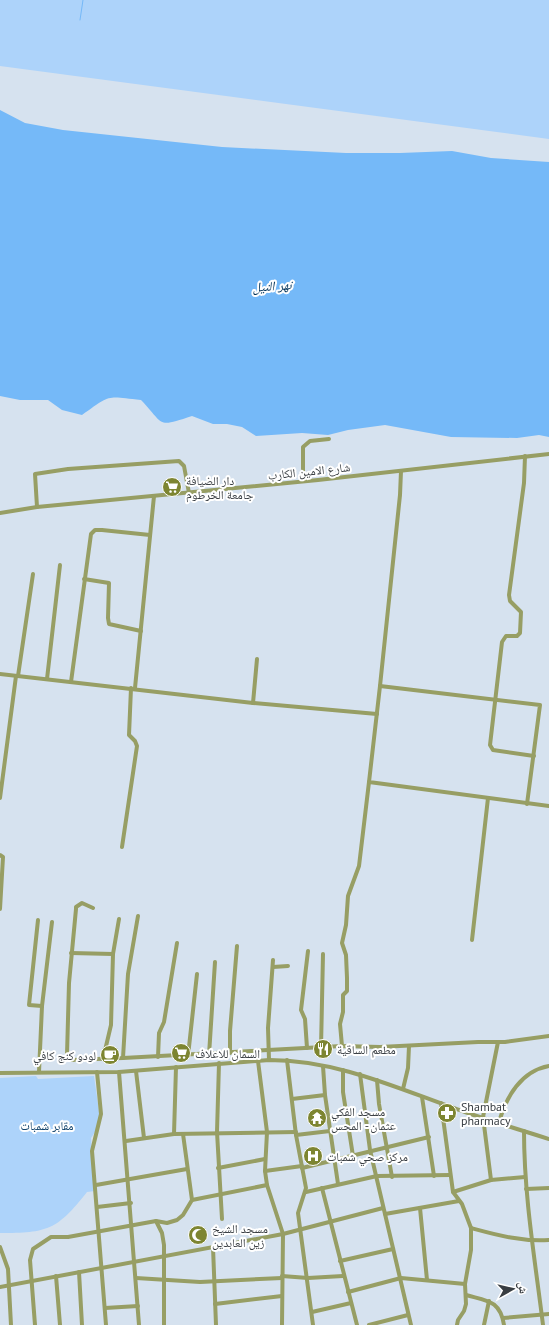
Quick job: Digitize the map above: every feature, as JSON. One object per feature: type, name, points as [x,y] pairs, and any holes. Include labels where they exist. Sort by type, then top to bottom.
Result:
[{"type":"street","points":[[303,481],[303,447],[310,442],[329,439]]},
{"type":"street","name":"شارع الامين الكارب","points":[[0,513],[37,507],[189,493],[549,454]]},
{"type":"street","points":[[525,456],[524,483],[509,595],[510,601],[521,612],[520,633],[517,636],[506,636],[504,638],[494,699],[491,749],[534,756]]},
{"type":"street","points":[[37,507],[35,474],[68,470],[179,461],[184,466],[189,493]]},
{"type":"street","points":[[342,1046],[340,1026],[343,1012],[343,995],[347,991],[347,978],[346,955],[342,943],[346,925],[348,896],[359,866],[380,686],[400,495],[401,471]]},
{"type":"street","points":[[122,847],[137,746],[135,741],[129,735],[154,496]]},
{"type":"street","points":[[71,682],[84,579],[92,531],[102,530],[150,535]]},
{"type":"street","points":[[47,679],[60,565]]},
{"type":"street","points":[[0,798],[33,574]]},
{"type":"street","points":[[84,579],[109,583],[108,618],[110,624],[141,631]]},
{"type":"street","points":[[252,703],[257,659]]},
{"type":"street","points":[[0,674],[133,688],[252,703],[377,714]]},
{"type":"street","points":[[380,686],[540,705],[527,804]]},
{"type":"street","points":[[369,782],[549,806]]},
{"type":"street","points":[[472,940],[488,798]]},
{"type":"street","points":[[0,855],[3,857],[0,909]]},
{"type":"street","points":[[93,908],[85,903],[79,904],[76,907],[71,953],[67,1055],[71,1060],[95,1062],[103,1059],[188,1056],[342,1046],[410,1046],[498,1042],[549,1036]]},
{"type":"street","points":[[124,1058],[128,974],[138,916]]},
{"type":"street","points":[[103,1059],[111,1025],[113,954],[119,919]]},
{"type":"street","points":[[38,920],[29,1005],[42,1006]]},
{"type":"street","points":[[39,1072],[42,1006],[52,922]]},
{"type":"street","points":[[158,1056],[159,1033],[164,1022],[177,944]]},
{"type":"street","points":[[230,1053],[230,1031],[237,946]]},
{"type":"street","points":[[306,1048],[305,1019],[301,1010],[308,951]]},
{"type":"street","points":[[71,953],[113,954]]},
{"type":"street","points":[[321,1048],[323,954]]},
{"type":"street","points":[[269,1060],[270,1051],[268,1028],[273,960]]},
{"type":"street","points":[[212,1064],[211,1054],[215,962]]},
{"type":"street","points":[[273,967],[288,966]]},
{"type":"street","points":[[188,1056],[197,974]]},
{"type":"street","points":[[491,1180],[482,1117],[498,1042]]},
{"type":"street","points":[[403,1089],[408,1068],[410,1046]]},
{"type":"street","points":[[0,1073],[119,1072],[219,1063],[287,1060],[360,1074],[422,1097],[549,1139]]},
{"type":"street","points":[[287,1060],[296,1133],[306,1192],[299,1209],[300,1230],[308,1278],[313,1325]]},
{"type":"street","points":[[258,1061],[266,1132],[265,1171],[267,1185],[283,1234],[282,1325]]},
{"type":"street","points":[[219,1063],[217,1132],[219,1195],[222,1219]]},
{"type":"street","points":[[323,1066],[325,1095],[338,1184]]},
{"type":"street","points":[[499,1122],[503,1107],[521,1081],[536,1070],[549,1066]]},
{"type":"street","points":[[174,1134],[176,1067]]},
{"type":"street","points":[[136,1070],[144,1138]]},
{"type":"street","points":[[343,1070],[343,1092],[353,1156]]},
{"type":"street","points":[[97,1072],[101,1114],[93,1144],[106,1325]]},
{"type":"street","points":[[119,1072],[131,1203],[139,1325]]},
{"type":"street","points":[[360,1074],[370,1150],[411,1325]]},
{"type":"street","points":[[378,1080],[379,1104],[392,1177]]},
{"type":"street","points":[[292,1100],[325,1095]]},
{"type":"street","points":[[422,1097],[434,1176]]},
{"type":"street","points":[[441,1103],[453,1192],[459,1201],[471,1228],[471,1250],[465,1284],[466,1295],[464,1311],[458,1320],[457,1325]]},
{"type":"street","points":[[126,1141],[174,1134],[217,1132],[296,1133],[330,1131]]},
{"type":"street","points":[[524,1131],[526,1189],[543,1325]]},
{"type":"street","points":[[35,1325],[33,1281],[30,1260],[33,1249],[51,1237],[68,1237],[156,1221],[167,1223],[177,1220],[183,1215],[192,1200],[183,1134]]},
{"type":"street","points":[[265,1171],[302,1167],[334,1161],[370,1150],[429,1137]]},
{"type":"street","points":[[218,1168],[266,1159]]},
{"type":"street","points":[[96,1185],[187,1169]]},
{"type":"street","points":[[306,1192],[377,1176],[450,1176]]},
{"type":"street","points":[[453,1192],[491,1180],[525,1177]]},
{"type":"street","points":[[192,1200],[267,1185]]},
{"type":"street","points":[[322,1188],[343,1276],[357,1325]]},
{"type":"street","points":[[526,1189],[549,1188]]},
{"type":"street","points":[[385,1214],[459,1201]]},
{"type":"street","points":[[97,1207],[131,1203]]},
{"type":"street","points":[[0,1287],[283,1234],[383,1208]]},
{"type":"street","points":[[420,1208],[427,1280]]},
{"type":"street","points":[[156,1221],[162,1233],[164,1245],[162,1256],[164,1325]]},
{"type":"street","points":[[471,1228],[500,1236],[533,1241],[549,1240]]},
{"type":"street","points":[[0,1247],[5,1256],[10,1285],[11,1325]]},
{"type":"street","points":[[213,1247],[216,1325]]},
{"type":"street","points":[[340,1261],[393,1249]]},
{"type":"street","points":[[79,1272],[82,1325]]},
{"type":"street","points":[[56,1276],[60,1325]]},
{"type":"street","points":[[136,1278],[200,1282],[282,1277],[308,1278],[343,1276]]},
{"type":"street","points":[[348,1292],[401,1278],[465,1284]]},
{"type":"street","points":[[466,1295],[489,1301],[497,1306],[503,1318],[504,1325]]},
{"type":"street","points":[[215,1304],[282,1296]]},
{"type":"street","points":[[484,1325],[489,1301]]},
{"type":"street","points":[[312,1312],[351,1303]]},
{"type":"street","points":[[105,1308],[138,1306]]},
{"type":"street","points":[[503,1318],[549,1314]]},
{"type":"street","points":[[369,1325],[408,1315]]},
{"type":"green space","points":[[0,0],[549,0],[549,139],[0,66]]},
{"type":"green space","name":"مقابر شمبات","points":[[36,1076],[38,1079],[94,1076],[100,1118],[97,1129],[91,1138],[95,1191],[87,1192],[68,1214],[59,1222],[50,1227],[30,1232],[0,1233],[0,1078]]},
{"type":"water","name":"نهر النيل","points":[[0,110],[25,123],[63,130],[222,147],[346,153],[452,151],[491,158],[549,162],[549,437],[539,435],[517,438],[451,437],[385,425],[348,430],[328,435],[302,433],[256,436],[242,427],[227,424],[213,424],[192,416],[172,422],[162,422],[141,400],[115,397],[109,398],[82,415],[62,410],[48,400],[20,400],[0,396]]},
{"type":"waterway","points":[[80,20],[83,0]]},
{"type":"place","name":"دار الضيافة جامعة الخرطوم","points":[[172,487]]},
{"type":"place","name":"مطعم الساقية","points":[[323,1049]]},
{"type":"place","name":"السمان للاعلاف","points":[[181,1053]]},
{"type":"place","name":"لودو كنج كافي","points":[[110,1055]]},
{"type":"place","name":"Shambat pharmacy","points":[[447,1113]]},
{"type":"place","name":"مسجد الفكي عثمان - المحس","points":[[317,1118]]},
{"type":"place","name":"مركز صحي شمبات","points":[[313,1156]]},
{"type":"place","name":"مسجد الشيخ زين العابدين","points":[[198,1235]]}]
